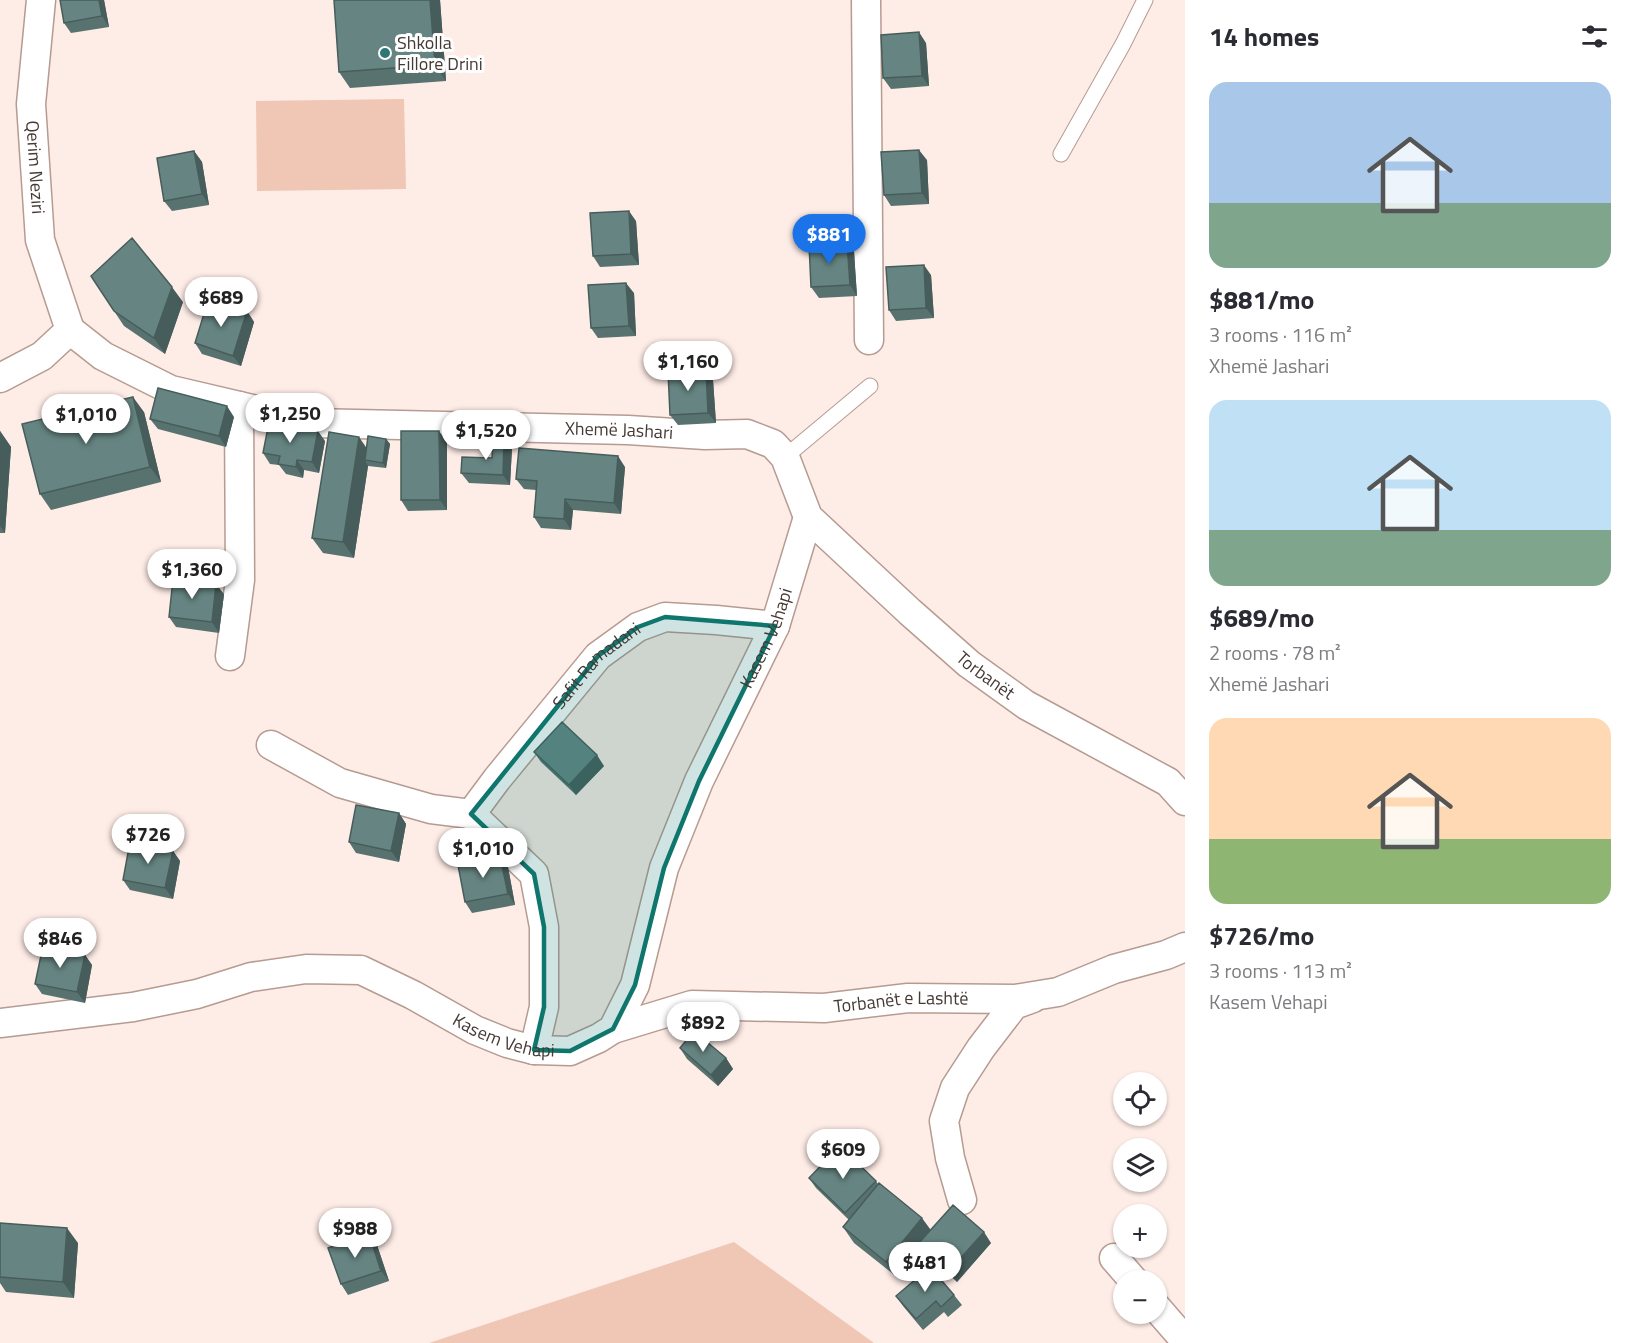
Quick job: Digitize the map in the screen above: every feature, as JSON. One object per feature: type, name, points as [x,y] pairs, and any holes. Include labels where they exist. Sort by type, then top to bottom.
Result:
[{"type":"street","name":"Qerim Neziri","points":[[41,0],[31,104],[40,240],[70,330]]},
{"type":"street","points":[[866,0],[869,340]]},
{"type":"street","points":[[0,378],[42,356],[70,330]]},
{"type":"street","name":"Xhemë Jashari","points":[[70,330],[103,356],[171,390],[312,423],[628,430],[705,435],[747,434],[773,444],[785,456]]},
{"type":"street","points":[[230,656],[240,580],[239,406]]},
{"type":"street","points":[[785,456],[808,517]]},
{"type":"street","name":"Kasem Vehapi","points":[[0,1023],[133,1007],[197,994],[250,977],[306,969],[361,970],[507,1044],[534,1050],[570,1051],[600,1038],[613,1029],[636,985],[664,868],[699,781],[775,626],[808,517]]},
{"type":"street","name":"Torbanët","points":[[808,517],[969,664],[1026,705],[1168,782],[1185,801]]},
{"type":"street","name":"Safit Ramadani","points":[[471,814],[598,656],[638,627],[665,617],[775,626]]},
{"type":"street","points":[[271,745],[340,783],[431,809],[471,814],[534,874],[543,927],[544,1007],[534,1050]]},
{"type":"street","name":"Torbanët e Lashtë","points":[[613,1029],[692,1005],[824,1008],[908,998],[1015,999],[1058,993],[1114,969],[1166,955],[1185,947]]},
{"type":"street","points":[[962,1200],[950,1158],[944,1121],[954,1088],[1014,1005],[1040,995]]},
{"type":"street","points":[[1114,1258],[1124,1270]]},
{"type":"street","points":[[1167,1320],[1183,1338]]},
{"type":"lane","points":[[1061,154],[1145,0]]},
{"type":"lane","points":[[785,456],[870,386]]},
{"type":"highlighted area","points":[[665,617],[775,626],[699,781],[664,868],[635,985],[613,1029],[570,1051],[534,1050],[544,1007],[544,927],[534,874],[471,814],[598,656],[638,627]]},
{"type":"shaded area","points":[[404,99],[406,189],[257,191],[256,101]]},
{"type":"shaded area","points":[[734,1242],[874,1343],[429,1343]]},
{"type":"building","points":[[60,0],[99,0],[102,16],[64,23]]},
{"type":"building","points":[[334,0],[430,0],[435,65],[339,72]]},
{"type":"building","points":[[919,32],[922,76],[883,78],[881,35]]},
{"type":"building","points":[[919,150],[922,193],[884,195],[881,152]]},
{"type":"building","points":[[194,151],[202,194],[164,201],[157,158]]},
{"type":"building","points":[[629,211],[631,254],[593,256],[590,213]]},
{"type":"building","points":[[132,238],[172,287],[154,338],[114,311],[91,276]]},
{"type":"building","points":[[847,242],[850,285],[811,287],[809,244]]},
{"type":"building","points":[[924,265],[926,308],[889,310],[886,267]]},
{"type":"building","points":[[626,283],[629,326],[591,328],[588,285]]},
{"type":"building","points":[[222,303],[247,311],[233,356],[195,343],[207,304],[221,308]]},
{"type":"building","points":[[706,369],[708,413],[670,415],[668,371]]},
{"type":"building","points":[[158,388],[227,406],[219,436],[150,419]]},
{"type":"building","points":[[133,397],[150,467],[40,494],[22,424]]},
{"type":"building","points":[[269,422],[318,431],[312,462],[297,460],[296,467],[278,464],[280,456],[263,453]]},
{"type":"building","points":[[401,431],[439,431],[440,500],[401,500]]},
{"type":"building","points":[[329,432],[359,437],[343,542],[312,538]]},
{"type":"building","points":[[368,436],[386,439],[383,463],[365,460]]},
{"type":"building","points":[[493,437],[504,438],[503,475],[461,473],[462,457],[492,458]]},
{"type":"building","points":[[519,448],[618,456],[614,503],[565,499],[564,519],[534,517],[537,481],[516,479]]},
{"type":"building","points":[[173,579],[216,584],[212,622],[169,617]]},
{"type":"building","points":[[562,722],[597,755],[569,785],[534,752]]},
{"type":"building","points":[[356,805],[399,813],[391,851],[349,842]]},
{"type":"building","points":[[130,842],[173,851],[165,888],[123,880]]},
{"type":"building","points":[[500,856],[508,894],[465,902],[458,865]]},
{"type":"building","points":[[43,946],[85,955],[77,992],[35,984]]},
{"type":"building","points":[[694,1031],[726,1058],[711,1075],[680,1048]]},
{"type":"building","points":[[840,1146],[876,1181],[845,1213],[809,1178]]},
{"type":"building","points":[[879,1183],[922,1218],[886,1262],[843,1227]]},
{"type":"building","points":[[953,1205],[984,1232],[949,1271],[918,1244]]},
{"type":"building","points":[[0,1223],[67,1228],[63,1282],[0,1277]]},
{"type":"building","points":[[369,1234],[381,1271],[341,1284],[328,1248]]},
{"type":"building","points":[[930,1267],[954,1295],[941,1307],[936,1301],[916,1319],[896,1296]]},
{"type":"place","name":"Shkolla Fillore Drini","points":[[385,53]]}]
